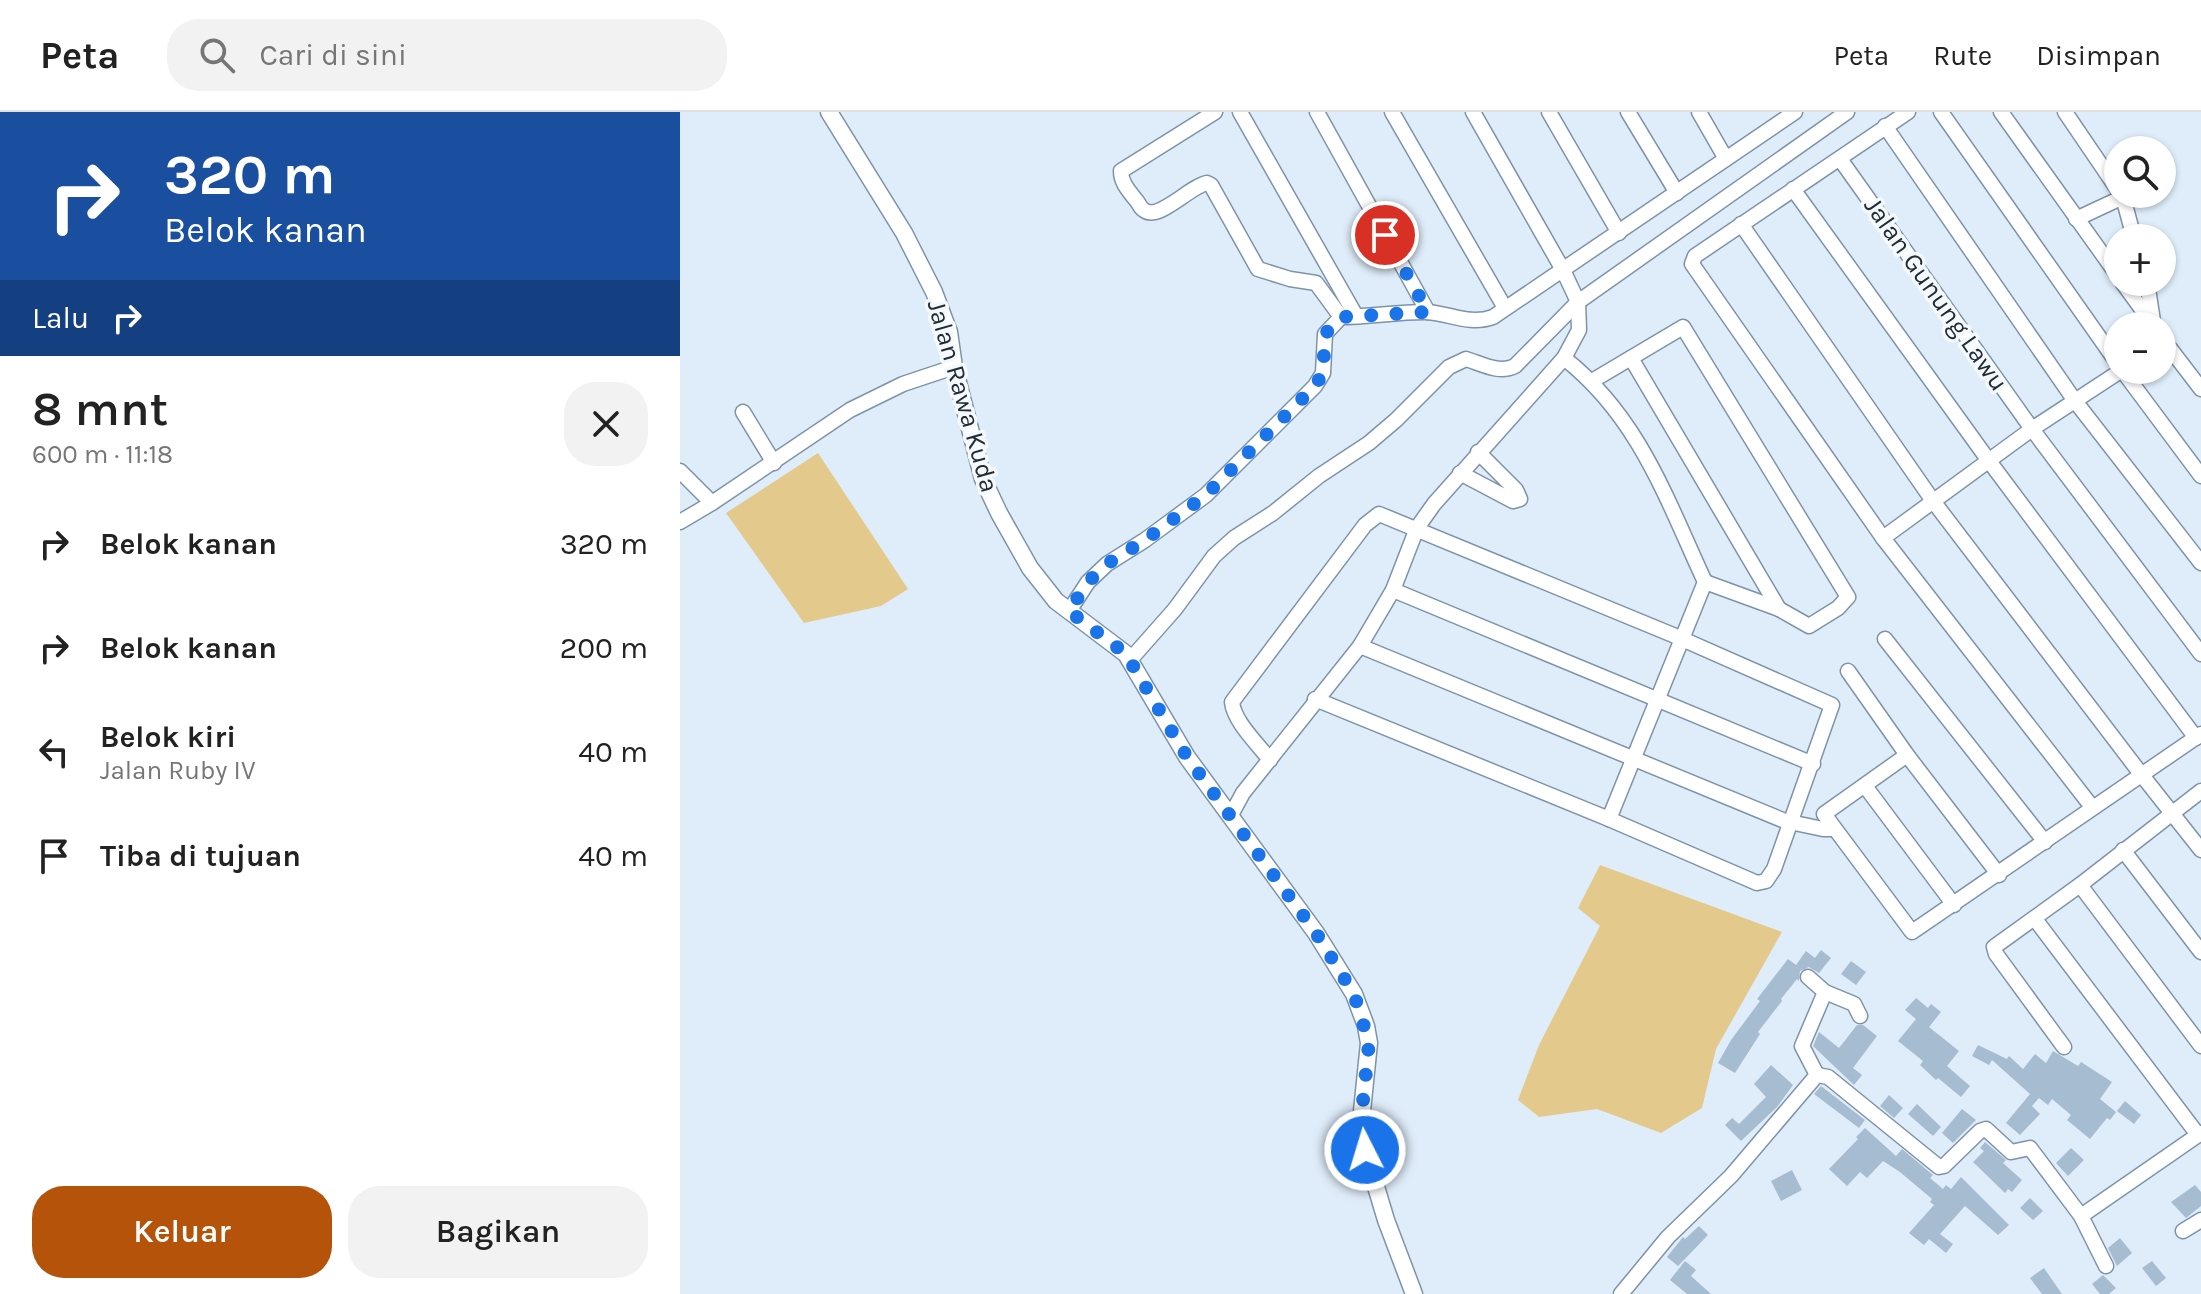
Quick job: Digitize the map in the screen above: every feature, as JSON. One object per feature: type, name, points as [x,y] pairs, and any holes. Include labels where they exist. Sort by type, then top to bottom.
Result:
[{"type":"street","name":"Jalan Rawa Kuda","points":[[829,112],[904,233],[922,268],[945,322],[983,479],[1030,568],[1056,601],[1112,642],[1130,660],[1187,757],[1316,933],[1354,994],[1369,1043],[1362,1111],[1365,1150],[1386,1220],[1414,1294]]},
{"type":"street","points":[[1215,112],[1125,167],[1121,178],[1128,190],[1145,212],[1153,214],[1202,183],[1211,185],[1258,269],[1316,283],[1349,316]]},
{"type":"street","points":[[1240,112],[1349,316]]},
{"type":"street","points":[[1317,112],[1428,312]]},
{"type":"street","points":[[1392,112],[1505,308]]},
{"type":"street","points":[[1231,815],[1243,793],[1360,646],[1393,590],[1417,528],[1478,452],[1564,358],[1579,330],[1578,302],[1563,270],[1473,112]]},
{"type":"street","points":[[1549,112],[1619,233]]},
{"type":"street","points":[[1628,112],[1677,193]]},
{"type":"street","points":[[1699,112],[1726,159]]},
{"type":"street","points":[[1069,611],[1088,582],[1107,564],[1206,495],[1315,386],[1323,373],[1325,334],[1349,316],[1428,312],[1461,320],[1482,321],[1619,233],[1795,112]]},
{"type":"street","points":[[1130,660],[1175,609],[1214,556],[1319,476],[1369,443],[1449,367],[1466,359],[1507,370],[1515,366],[1578,302],[1847,112]]},
{"type":"street","points":[[1908,112],[1695,256],[1692,264],[1883,538],[2092,807]]},
{"type":"street","points":[[1941,112],[2104,344]]},
{"type":"street","points":[[2001,112],[2104,257]]},
{"type":"street","points":[[2065,112],[2104,170]]},
{"type":"street","points":[[1885,126],[2075,401],[2201,563]]},
{"type":"street","name":"Jalan Gunung Lawu","points":[[1840,159],[2032,429],[2201,654]]},
{"type":"street","points":[[1793,189],[1989,461],[2198,736],[1912,932],[1832,829],[1824,814],[1907,755]]},
{"type":"street","points":[[2076,219],[2104,203]]},
{"type":"street","points":[[1741,224],[1933,501],[2201,850]]},
{"type":"street","points":[[1564,358],[1592,381],[1650,461],[1705,582],[1779,609],[1809,626],[1838,608],[1848,597],[1685,330],[1679,328],[1592,381]]},
{"type":"street","points":[[2176,357],[2201,389]]},
{"type":"street","points":[[1631,358],[1779,609]]},
{"type":"street","points":[[680,522],[774,463],[850,410],[903,384],[954,367]]},
{"type":"street","points":[[1883,538],[2032,429],[2104,382]]},
{"type":"street","points":[[2132,384],[2201,476]]},
{"type":"street","points":[[743,412],[774,463]]},
{"type":"street","points":[[1460,473],[1513,501],[1520,499],[1516,490],[1478,452]]},
{"type":"street","points":[[683,481],[712,503]]},
{"type":"street","points":[[1270,760],[1232,708],[1235,695],[1370,519],[1379,514],[1829,702],[1832,712],[1774,869],[1766,881],[1757,883],[1315,699]]},
{"type":"street","points":[[1609,819],[1705,582]]},
{"type":"street","points":[[1393,590],[1813,764]]},
{"type":"street","points":[[1885,639],[2045,842]]},
{"type":"street","points":[[1360,646],[1792,823],[1832,829]]},
{"type":"street","points":[[1848,671],[1907,755],[1999,875]]},
{"type":"street","points":[[1865,786],[1954,905]]},
{"type":"street","points":[[2064,1047],[1994,950],[1996,944],[2035,919],[2201,791]]},
{"type":"street","points":[[2123,850],[2201,952]]},
{"type":"street","points":[[2080,885],[2201,1046]]},
{"type":"street","points":[[2035,919],[2199,1134],[2081,1216]]},
{"type":"street","points":[[1808,977],[1825,992],[1854,1004],[1860,1016]]},
{"type":"street","points":[[1817,1075],[1802,1046],[1825,992]]},
{"type":"street","points":[[1817,1075],[1828,1077],[1939,1167],[1986,1129],[2011,1152],[2030,1148],[2081,1216],[2106,1266]]},
{"type":"street","points":[[1621,1294],[1668,1237],[1731,1176],[1817,1075]]},
{"type":"street","points":[[2183,1231],[2201,1220]]},
{"type":"shaded area","points":[[818,453],[908,589],[881,606],[804,623],[726,513]]},
{"type":"shaded area","points":[[1600,865],[1782,932],[1716,1049],[1702,1108],[1661,1133],[1597,1109],[1539,1117],[1518,1100],[1539,1045],[1600,926],[1578,908]]},
{"type":"building","points":[[1821,950],[1831,958],[1819,973],[1809,967],[1800,971],[1799,981],[1797,979],[1758,1032],[1760,1034],[1735,1073],[1718,1063],[1760,1001],[1757,999],[1788,959],[1796,965],[1806,951],[1815,958]]},
{"type":"building","points":[[1851,961],[1866,972],[1856,985],[1841,974]]},
{"type":"building","points":[[1916,998],[1928,1008],[1931,1004],[1941,1012],[1929,1027],[1959,1051],[1947,1066],[1970,1086],[1961,1097],[1938,1078],[1936,1080],[1920,1065],[1923,1061],[1898,1041],[1916,1019],[1905,1010]]},
{"type":"building","points":[[1857,1025],[1863,1025],[1877,1036],[1853,1068],[1862,1075],[1854,1085],[1813,1046],[1819,1032],[1839,1048]]},
{"type":"building","points":[[1978,1045],[2007,1059],[2009,1056],[2023,1069],[2035,1054],[2046,1063],[2053,1051],[2078,1066],[2081,1062],[2112,1082],[2100,1099],[2116,1112],[2090,1139],[2067,1120],[2071,1115],[2052,1099],[2048,1105],[2039,1098],[2032,1106],[2040,1114],[2020,1135],[2006,1123],[2030,1094],[1992,1060],[1989,1065],[1972,1056]]},
{"type":"building","points":[[1771,1065],[1793,1085],[1777,1107],[1741,1141],[1725,1125],[1732,1118],[1739,1124],[1766,1097],[1754,1084]]},
{"type":"building","points":[[1821,1086],[1865,1120],[1859,1128],[1814,1094]]},
{"type":"building","points":[[1889,1095],[1903,1108],[1894,1118],[1880,1106]]},
{"type":"building","points":[[2125,1101],[2141,1115],[2134,1124],[2117,1111]]},
{"type":"building","points":[[1917,1104],[1941,1127],[1933,1136],[1908,1114]]},
{"type":"building","points":[[1962,1109],[1976,1120],[1953,1143],[1942,1133]]},
{"type":"building","points":[[1865,1128],[1896,1156],[1902,1149],[1933,1175],[1930,1178],[1943,1189],[1946,1185],[1951,1189],[1961,1177],[2009,1225],[1998,1235],[1965,1206],[1940,1234],[1953,1244],[1946,1253],[1929,1239],[1924,1245],[1909,1233],[1934,1205],[1930,1202],[1932,1199],[1900,1172],[1883,1161],[1867,1178],[1860,1172],[1847,1186],[1829,1169]]},
{"type":"building","points":[[1985,1142],[2006,1160],[2003,1163],[2022,1180],[2012,1192],[2008,1189],[2005,1193],[1973,1162],[1984,1151],[1980,1148]]},
{"type":"building","points":[[2071,1148],[2084,1160],[2068,1176],[2056,1163]]},
{"type":"building","points":[[1792,1170],[1802,1190],[1781,1201],[1771,1181]]},
{"type":"building","points":[[2195,1185],[2201,1192],[2201,1206],[2186,1218],[2171,1202]]},
{"type":"building","points":[[2030,1198],[2043,1211],[2033,1220],[2020,1208]]},
{"type":"building","points":[[1699,1226],[1708,1235],[1678,1266],[1667,1257],[1683,1237],[1685,1239]]},
{"type":"building","points":[[2120,1238],[2132,1253],[2117,1266],[2108,1248]]},
{"type":"building","points":[[1685,1261],[1696,1270],[1691,1276],[1711,1294],[1687,1294],[1670,1280]]},
{"type":"building","points":[[2152,1261],[2166,1278],[2156,1286],[2142,1268]]},
{"type":"building","points":[[2044,1268],[2062,1294],[2042,1294],[2030,1278]]},
{"type":"building","points":[[2103,1275],[2116,1288],[2109,1294],[2100,1294],[2092,1284]]},
{"type":"route","points":[[1365,1150],[1362,1111],[1369,1043],[1354,994],[1316,933],[1187,757],[1126,654],[1069,611],[1088,582],[1107,564],[1206,495],[1315,386],[1323,373],[1325,334],[1341,317],[1428,312],[1385,235]]}]
